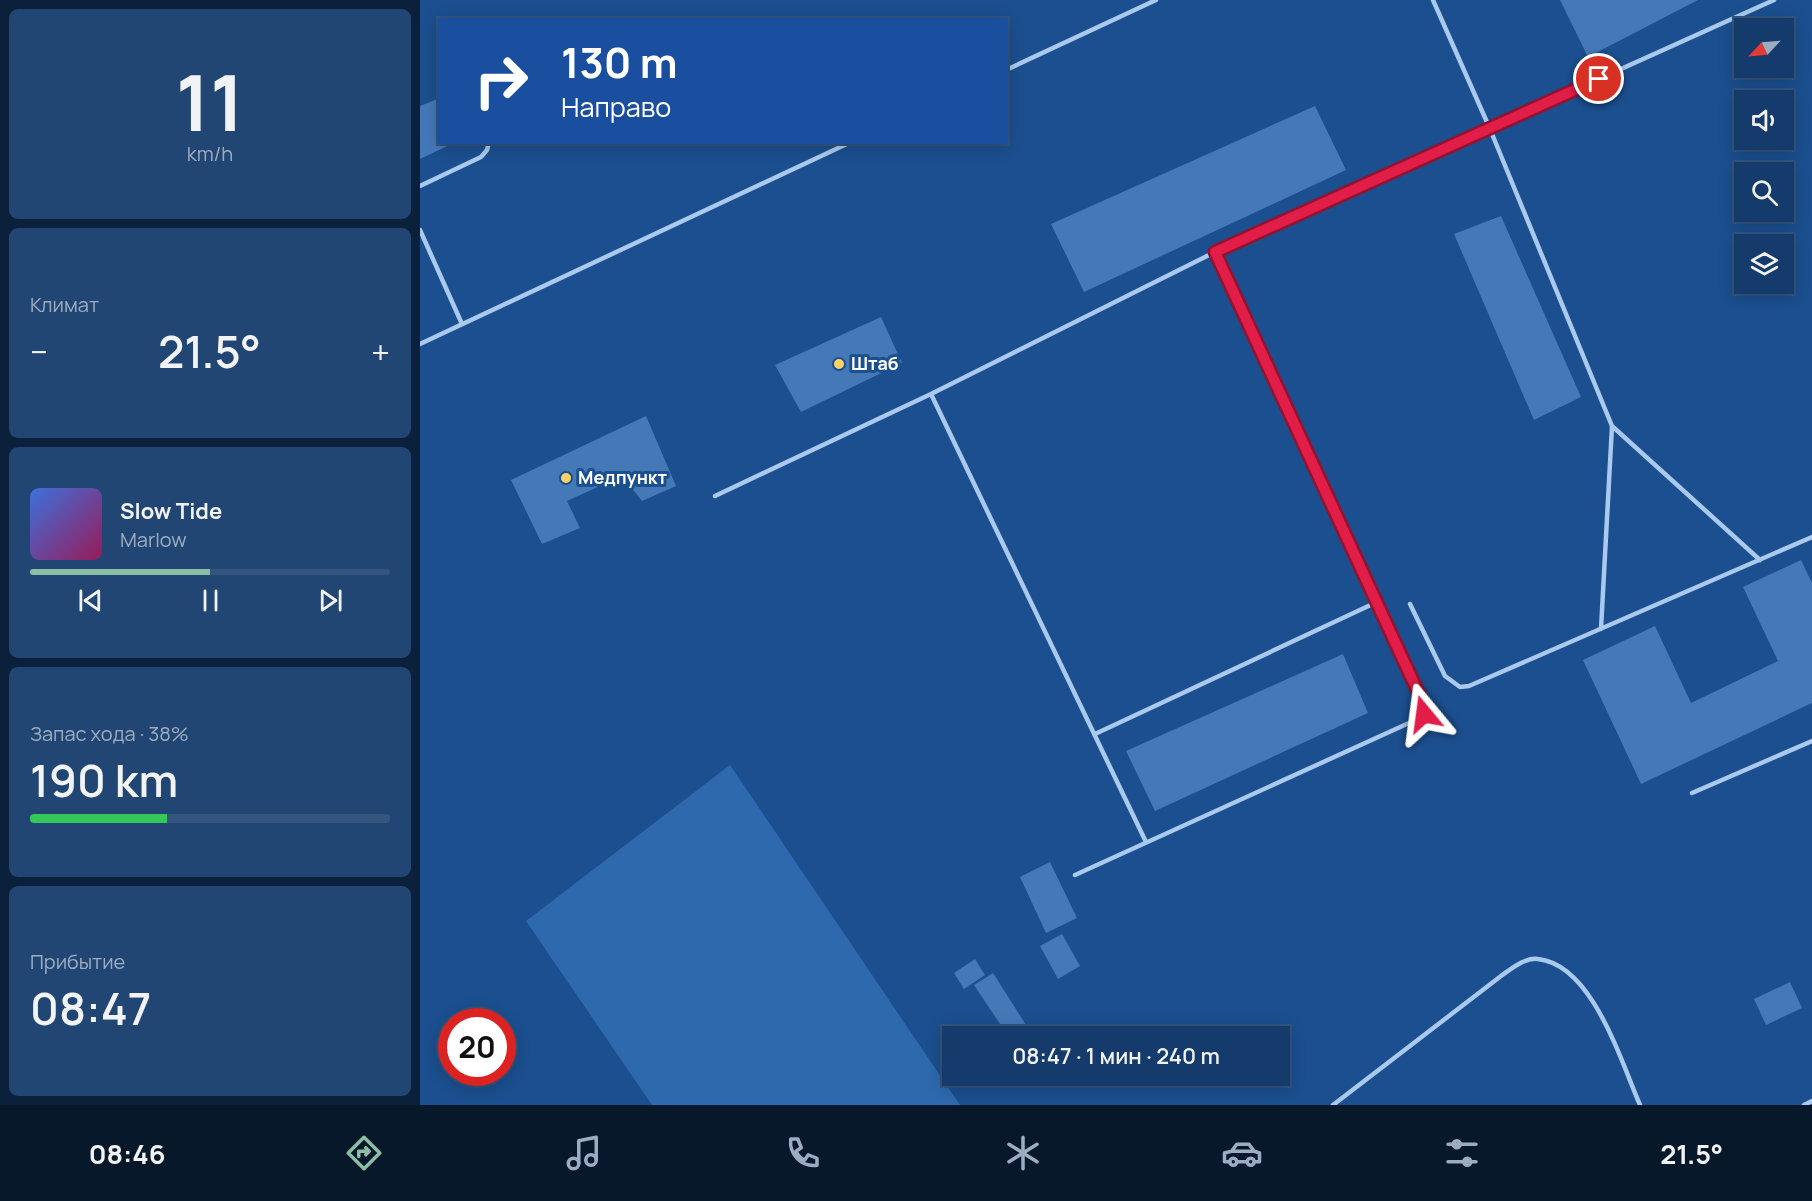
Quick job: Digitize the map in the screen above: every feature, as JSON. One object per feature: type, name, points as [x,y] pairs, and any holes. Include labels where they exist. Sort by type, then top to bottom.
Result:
[{"type":"lane","points":[[1008,69],[1156,0]]},
{"type":"lane","points":[[1432,0],[1490,129],[1612,426],[1601,629]]},
{"type":"lane","points":[[715,496],[931,394],[1215,252],[1774,0]]},
{"type":"lane","points":[[420,186],[481,157],[488,144]]},
{"type":"lane","points":[[420,344],[847,144]]},
{"type":"lane","points":[[420,230],[462,324]]},
{"type":"lane","points":[[1075,875],[1420,718],[1424,714],[1424,705],[1215,252]]},
{"type":"lane","points":[[931,394],[1146,842]]},
{"type":"lane","points":[[1612,426],[1760,560]]},
{"type":"lane","points":[[1410,604],[1445,676],[1460,687],[1469,686],[1812,537]]},
{"type":"lane","points":[[1095,734],[1377,602]]},
{"type":"lane","points":[[1692,793],[1812,741]]},
{"type":"lane","points":[[1333,1105],[1501,976],[1520,963],[1537,958],[1554,964],[1576,978],[1595,1004],[1640,1105]]},
{"type":"lane","points":[[1804,1105],[1812,1101]]},
{"type":"shaded area","points":[[730,765],[942,1078],[942,1086],[947,1086],[960,1105],[652,1105],[526,921]]},
{"type":"building","points":[[1560,0],[1698,0],[1588,57]]},
{"type":"building","points":[[438,99],[438,144],[452,144],[420,159],[420,106]]},
{"type":"building","points":[[1315,106],[1346,170],[1084,292],[1051,224]]},
{"type":"building","points":[[1501,216],[1581,397],[1534,420],[1454,234]]},
{"type":"building","name":"Штаб","points":[[881,317],[902,363],[801,412],[775,365]]},
{"type":"building","name":"Медпункт","points":[[646,416],[676,486],[642,501],[622,476],[567,501],[580,528],[542,544],[511,480]]},
{"type":"building","points":[[1801,560],[1812,583],[1812,703],[1641,784],[1583,660],[1655,626],[1691,703],[1778,661],[1743,587]]},
{"type":"building","points":[[1343,654],[1368,713],[1155,811],[1126,751]]},
{"type":"building","points":[[1050,862],[1077,918],[1046,933],[1020,877]]},
{"type":"building","points":[[1062,934],[1080,966],[1058,979],[1040,946]]},
{"type":"building","points":[[975,959],[985,975],[964,989],[954,973]]},
{"type":"building","points":[[993,973],[1027,1026],[1001,1026],[974,985]]},
{"type":"building","points":[[1790,982],[1802,1008],[1766,1025],[1754,999]]},
{"type":"place","name":"Штаб","points":[[839,364]]},
{"type":"place","name":"Медпункт","points":[[566,478]]},
{"type":"route","points":[[1424,714],[1424,705],[1215,252],[1599,79]]}]
